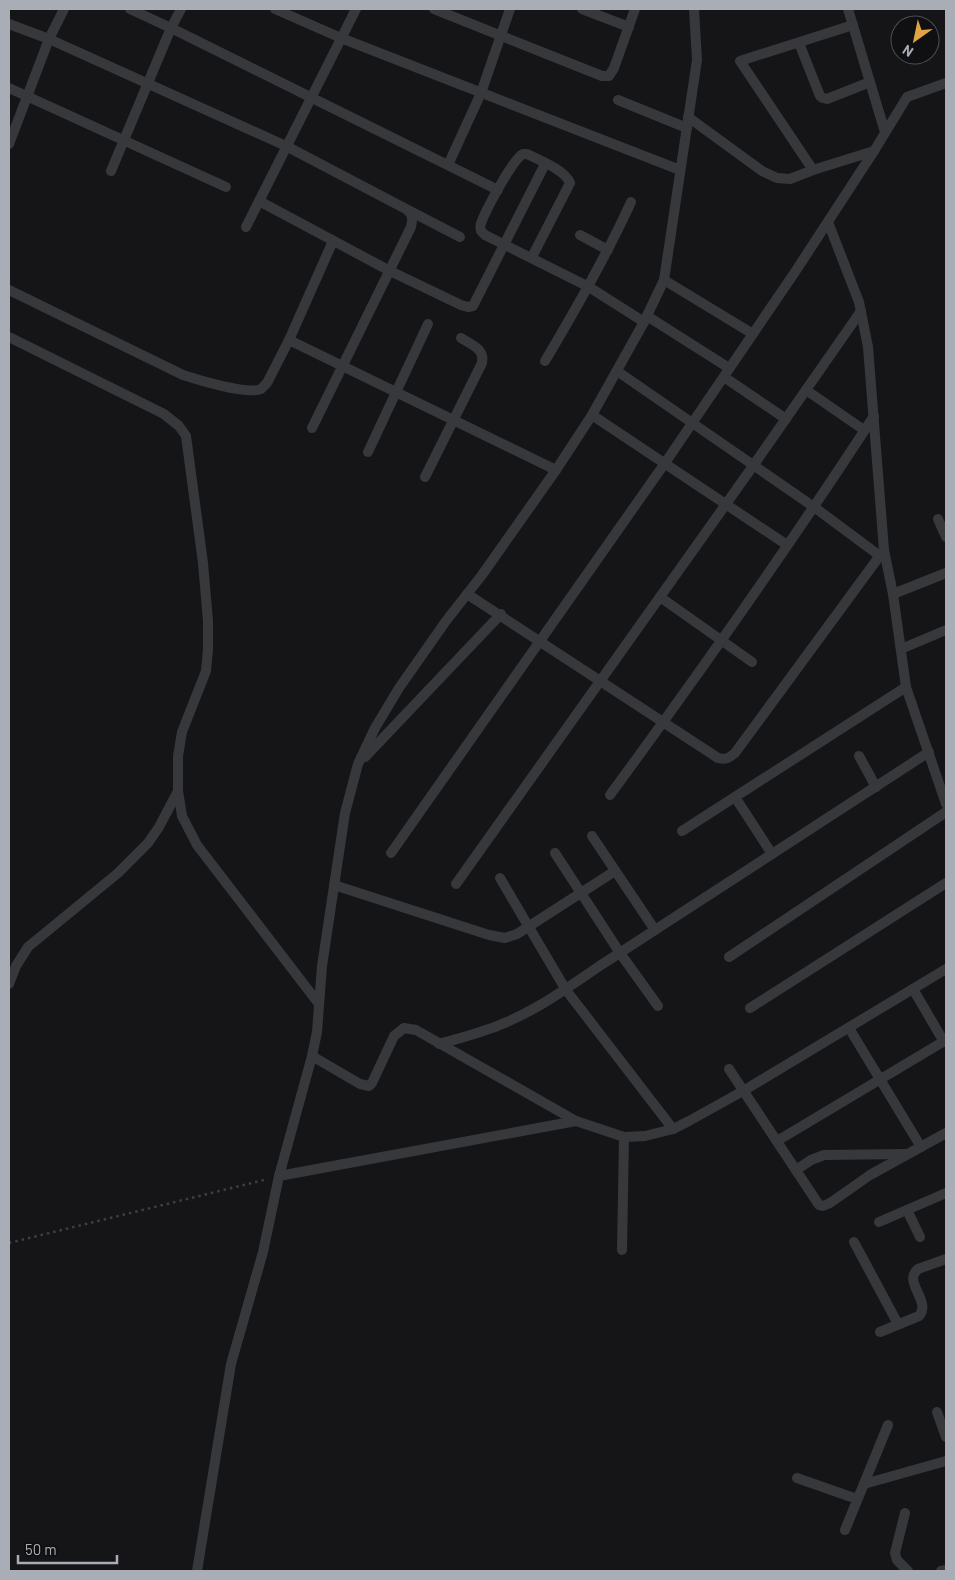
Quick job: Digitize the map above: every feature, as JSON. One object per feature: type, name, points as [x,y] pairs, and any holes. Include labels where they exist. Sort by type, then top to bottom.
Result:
[{"type":"street","points":[[9,144],[12,132],[49,40],[64,9]]},
{"type":"street","points":[[130,9],[498,190]]},
{"type":"street","points":[[111,171],[171,28],[181,9]]},
{"type":"street","points":[[275,9],[341,38],[680,170]]},
{"type":"street","points":[[246,227],[356,9]]},
{"type":"street","points":[[434,9],[602,76],[609,76],[614,68],[635,9]]},
{"type":"street","points":[[448,165],[482,93],[510,9]]},
{"type":"street","points":[[582,9],[629,27]]},
{"type":"street","points":[[198,1571],[231,1364],[264,1252],[279,1176],[317,1032],[322,966],[345,813],[358,764],[375,728],[398,688],[482,575],[592,415],[645,319],[664,280],[697,60],[694,9]]},
{"type":"street","points":[[848,9],[885,132]]},
{"type":"street","points":[[9,24],[286,146],[460,237]]},
{"type":"street","points":[[813,170],[740,61],[853,25]]},
{"type":"street","points":[[799,42],[820,96],[823,98],[827,99],[870,82]]},
{"type":"street","points":[[391,853],[692,424],[828,222],[907,97],[946,83]]},
{"type":"street","points":[[9,88],[226,186]]},
{"type":"street","points":[[618,100],[686,128]]},
{"type":"street","points":[[688,116],[762,171],[777,178],[790,179],[874,151]]},
{"type":"street","points":[[532,257],[570,182],[562,173],[527,154],[523,154],[516,160],[498,190],[483,220],[480,228],[481,231],[589,287],[645,319],[726,373],[786,419]]},
{"type":"street","points":[[258,201],[390,271],[468,307],[474,306],[545,164]]},
{"type":"street","points":[[546,361],[589,287],[631,202]]},
{"type":"street","points":[[312,428],[411,226],[412,214],[406,209]]},
{"type":"street","points":[[828,222],[859,302],[868,347],[882,553],[893,594],[906,686],[946,804]]},
{"type":"street","points":[[580,235],[608,250]]},
{"type":"street","points":[[9,290],[183,375],[204,382],[251,391],[261,389],[266,383],[288,340],[332,241]]},
{"type":"street","points":[[664,280],[753,334]]},
{"type":"street","points":[[456,884],[727,504],[861,310]]},
{"type":"street","points":[[368,452],[428,324]]},
{"type":"street","points":[[9,337],[164,414],[179,426],[186,436],[203,563],[208,620],[208,649],[206,671],[182,732],[178,756],[178,791],[182,816],[198,846],[319,1004]]},
{"type":"street","points":[[425,477],[482,363],[481,351],[461,338]]},
{"type":"street","points":[[288,340],[556,470]]},
{"type":"street","points":[[617,371],[882,553]]},
{"type":"street","points":[[806,390],[864,430]]},
{"type":"street","points":[[592,415],[787,545]]},
{"type":"street","points":[[610,795],[814,507],[874,416]]},
{"type":"street","points":[[938,519],[946,537]]},
{"type":"street","points":[[467,594],[501,614],[600,681],[723,760],[729,758],[741,745],[882,553]]},
{"type":"street","points":[[893,594],[946,573]]},
{"type":"street","points":[[660,597],[752,662]]},
{"type":"street","points":[[358,764],[501,614]]},
{"type":"street","points":[[902,649],[946,630]]},
{"type":"street","points":[[682,831],[906,686]]},
{"type":"street","points":[[439,1044],[484,1031],[519,1016],[566,990],[654,930],[929,752]]},
{"type":"street","points":[[859,756],[876,787]]},
{"type":"street","points":[[9,984],[16,966],[28,947],[118,873],[148,843],[159,827],[178,791]]},
{"type":"street","points":[[735,797],[772,854]]},
{"type":"street","points":[[729,956],[946,812]]},
{"type":"street","points":[[592,836],[654,930]]},
{"type":"street","points":[[555,853],[620,953],[658,1006]]},
{"type":"street","points":[[334,885],[505,938],[517,934],[615,871]]},
{"type":"street","points":[[500,878],[566,990],[673,1129]]},
{"type":"street","points":[[750,1008],[946,883]]},
{"type":"street","points":[[312,1056],[360,1084],[369,1086],[394,1036],[404,1028],[416,1030],[576,1121],[624,1137],[645,1136],[673,1129],[743,1091],[946,970]]},
{"type":"street","points":[[777,1141],[945,1041],[913,990]]},
{"type":"street","points":[[849,1028],[921,1147]]},
{"type":"street","points":[[729,1069],[819,1205],[823,1206],[870,1175],[946,1133]]},
{"type":"street","points":[[279,1176],[576,1121]]},
{"type":"street","points":[[622,1250],[624,1137]]},
{"type":"street","points":[[796,1170],[811,1160],[824,1156],[909,1154]]},
{"type":"street","points":[[879,1222],[946,1193]]},
{"type":"street","points":[[907,1210],[920,1237]]},
{"type":"street","points":[[854,1242],[898,1324]]},
{"type":"street","points":[[880,1332],[919,1316],[923,1312],[924,1307],[913,1277],[914,1272],[946,1259]]},
{"type":"street","points":[[937,1412],[946,1437]]},
{"type":"street","points":[[845,1530],[888,1425]]},
{"type":"street","points":[[864,1484],[946,1461]]},
{"type":"street","points":[[797,1478],[858,1500]]},
{"type":"street","points":[[905,1513],[895,1554],[897,1560],[908,1571]]},
{"type":"street","points":[[941,1571],[946,1570]]},
{"type":"path","points":[[9,1243],[279,1176]]}]
